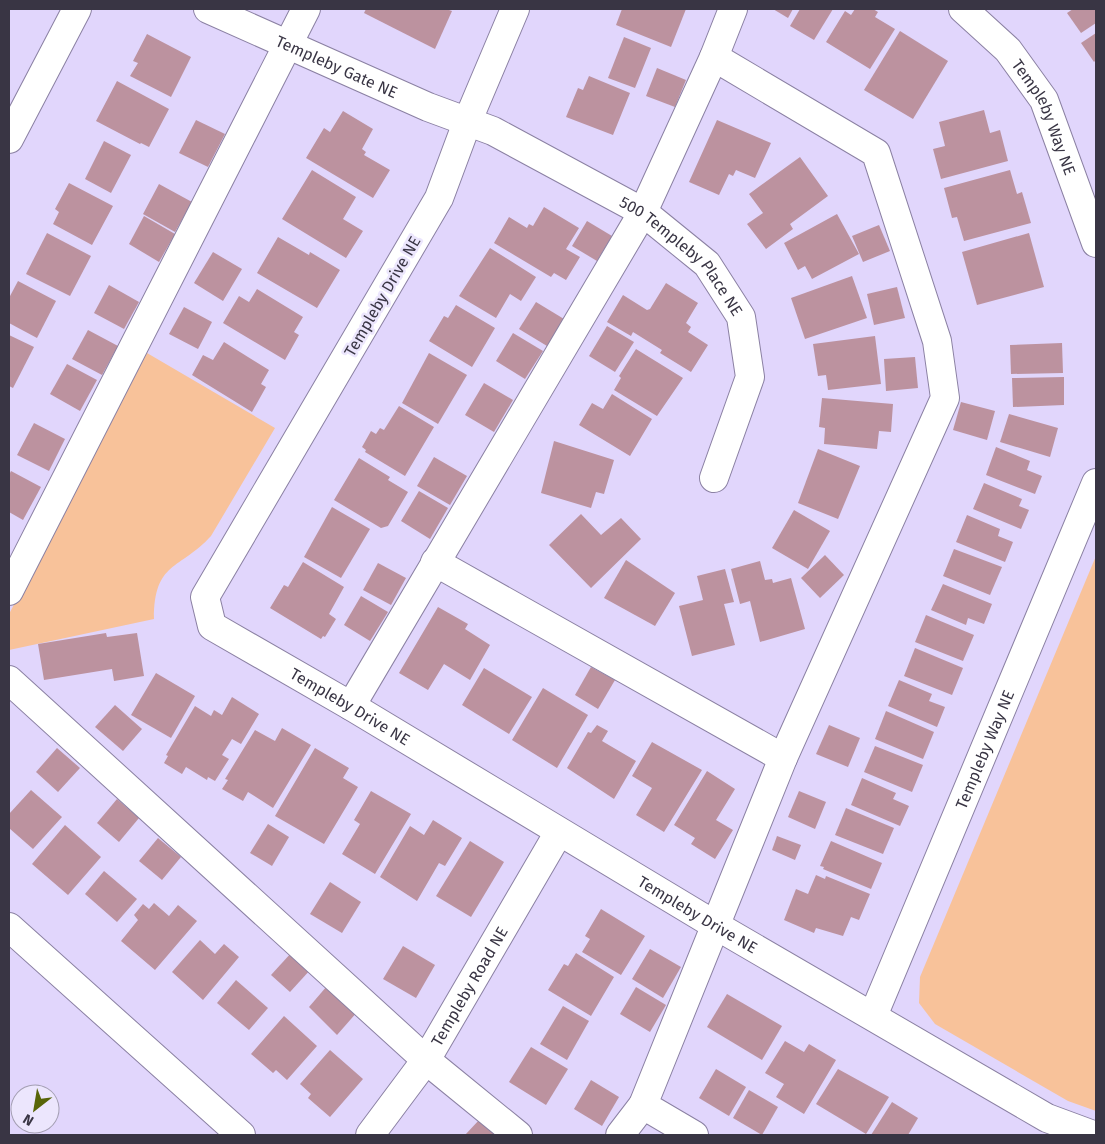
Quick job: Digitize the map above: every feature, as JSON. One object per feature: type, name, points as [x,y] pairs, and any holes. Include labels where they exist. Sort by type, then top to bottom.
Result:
[{"type":"street","points":[[9,139],[77,9]]},
{"type":"street","name":"Templeby Gate NE","points":[[208,9],[428,107],[468,120]]},
{"type":"street","points":[[9,591],[306,9]]},
{"type":"street","name":"Templeby Drive NE","points":[[515,9],[468,120],[439,198],[205,597],[212,626],[351,706],[715,925],[1047,1118],[1093,1135]]},
{"type":"street","points":[[351,706],[642,212],[714,57],[733,9]]},
{"type":"street","name":"Templeby Way NE","points":[[963,9],[1008,50],[1044,100],[1096,243]]},
{"type":"street","points":[[620,1135],[643,1104],[783,758],[945,398],[937,341],[876,153],[714,57]]},
{"type":"street","name":"500 Templeby Place NE","points":[[468,120],[642,212],[707,264],[741,317],[750,378],[714,478]]},
{"type":"street","name":"Templeby Way NE","points":[[873,1016],[1096,483]]},
{"type":"street","points":[[435,562],[783,758]]},
{"type":"street","points":[[9,680],[426,1060],[518,1135]]},
{"type":"street","name":"Templeby Road NE","points":[[370,1135],[426,1060],[559,832]]},
{"type":"street","points":[[9,928],[241,1135]]},
{"type":"street","points":[[643,1104],[694,1135]]},
{"type":"shaded area","points":[[147,353],[275,428],[211,536],[200,547],[171,568],[164,576],[155,600],[154,619],[9,650],[9,614]]},
{"type":"shaded area","points":[[1096,556],[1096,1111],[1068,1101],[935,1024],[919,1003],[920,977]]},
{"type":"building","points":[[366,9],[446,9],[452,11],[435,49],[364,13]]},
{"type":"building","points":[[622,9],[686,9],[671,47],[616,25]]},
{"type":"building","points":[[773,9],[793,9],[788,18]]},
{"type":"building","points":[[800,9],[833,9],[814,40],[790,26]]},
{"type":"building","points":[[855,9],[873,9],[878,12],[875,17],[895,29],[870,69],[826,42],[845,11],[851,15]]},
{"type":"building","points":[[1073,9],[1096,9],[1096,23],[1081,33],[1067,13]]},
{"type":"building","points":[[900,31],[948,61],[913,119],[864,90]]},
{"type":"building","points":[[1096,33],[1096,60],[1094,62],[1081,43]]},
{"type":"building","points":[[147,34],[191,57],[171,97],[130,76],[138,63],[133,61]]},
{"type":"building","points":[[624,37],[651,48],[635,88],[608,78]]},
{"type":"building","points":[[657,68],[686,80],[675,107],[646,96]]},
{"type":"building","points":[[589,76],[630,93],[613,135],[566,117],[578,88],[583,90]]},
{"type":"building","points":[[117,81],[169,109],[149,147],[96,121]]},
{"type":"building","points":[[984,110],[990,133],[1000,130],[1008,161],[941,179],[933,149],[945,146],[939,122]]},
{"type":"building","points":[[343,111],[373,129],[362,149],[366,152],[364,155],[390,170],[373,198],[306,158],[324,128],[330,132]]},
{"type":"building","points":[[196,120],[225,134],[208,167],[179,153]]},
{"type":"building","points":[[717,120],[771,143],[755,178],[736,170],[733,176],[729,174],[719,195],[689,182]]},
{"type":"building","points":[[104,141],[131,155],[111,193],[85,179]]},
{"type":"building","points":[[800,157],[828,196],[790,224],[793,229],[766,249],[747,224],[763,213],[749,194]]},
{"type":"building","points":[[312,170],[356,197],[343,219],[363,231],[346,258],[282,219]]},
{"type":"building","points":[[1010,170],[1017,194],[1022,192],[1031,223],[964,241],[957,217],[952,218],[944,188]]},
{"type":"building","points":[[69,183],[113,206],[92,245],[53,224],[59,212],[55,209]]},
{"type":"building","points":[[159,184],[192,202],[175,232],[143,214]]},
{"type":"building","points":[[544,207],[579,228],[566,249],[580,257],[566,280],[554,273],[551,277],[494,243],[509,217],[527,228],[529,224],[533,226]]},
{"type":"building","points":[[837,214],[859,254],[812,279],[805,266],[798,270],[784,243]]},
{"type":"building","points":[[144,216],[175,234],[159,262],[129,244]]},
{"type":"building","points":[[587,221],[612,236],[597,261],[572,246]]},
{"type":"building","points":[[879,225],[890,251],[863,262],[852,236]]},
{"type":"building","points":[[47,233],[91,256],[70,296],[26,274]]},
{"type":"building","points":[[1029,233],[1044,287],[977,305],[962,252]]},
{"type":"building","points":[[278,237],[309,255],[310,252],[340,270],[317,308],[257,273]]},
{"type":"building","points":[[490,248],[536,277],[521,301],[510,294],[496,318],[459,296]]},
{"type":"building","points":[[213,252],[242,269],[223,301],[194,283]]},
{"type":"building","points":[[852,276],[867,318],[805,339],[791,298]]},
{"type":"building","points":[[18,281],[56,301],[37,338],[9,323],[9,298]]},
{"type":"building","points":[[666,283],[698,303],[686,323],[691,327],[688,332],[708,345],[691,372],[660,353],[662,350],[633,332],[631,336],[607,322],[623,295],[647,310],[650,309]]},
{"type":"building","points":[[109,285],[139,302],[124,329],[94,313]]},
{"type":"building","points":[[897,287],[905,318],[874,325],[867,294]]},
{"type":"building","points":[[257,289],[303,317],[294,332],[299,335],[285,360],[223,323],[239,296],[249,302]]},
{"type":"building","points":[[536,302],[564,319],[547,346],[519,329]]},
{"type":"building","points":[[456,305],[495,328],[472,367],[429,341],[444,316],[448,318]]},
{"type":"building","points":[[184,307],[212,322],[198,349],[169,334]]},
{"type":"building","points":[[607,326],[634,342],[615,372],[589,356]]},
{"type":"building","points":[[88,330],[118,346],[102,375],[72,359]]},
{"type":"building","points":[[513,333],[543,351],[525,379],[496,361]]},
{"type":"building","points":[[9,335],[34,347],[13,388],[9,386]]},
{"type":"building","points":[[875,336],[881,384],[828,390],[826,375],[818,376],[813,344]]},
{"type":"building","points":[[224,342],[269,370],[261,384],[266,387],[252,412],[192,375],[203,355],[213,360]]},
{"type":"building","points":[[1062,343],[1063,373],[1011,374],[1010,345]]},
{"type":"building","points":[[636,349],[683,378],[657,416],[614,390],[621,378],[619,376]]},
{"type":"building","points":[[429,353],[467,375],[438,424],[402,403]]},
{"type":"building","points":[[915,357],[918,388],[886,391],[884,359]]},
{"type":"building","points":[[67,364],[97,380],[80,411],[50,394]]},
{"type":"building","points":[[1064,377],[1064,405],[1013,407],[1012,378]]},
{"type":"building","points":[[484,383],[513,400],[494,432],[465,415]]},
{"type":"building","points":[[612,394],[652,419],[630,456],[579,425],[592,403],[603,409]]},
{"type":"building","points":[[822,398],[893,404],[891,432],[879,431],[877,449],[824,444],[825,428],[819,427]]},
{"type":"building","points":[[961,402],[995,411],[987,440],[953,430]]},
{"type":"building","points":[[399,406],[434,427],[405,476],[365,452],[366,450],[362,447],[371,431],[376,434],[380,428],[384,430]]},
{"type":"building","points":[[1009,414],[1058,428],[1050,457],[1000,442]]},
{"type":"building","points":[[34,423],[65,439],[49,471],[17,455]]},
{"type":"building","points":[[554,441],[614,460],[604,494],[596,492],[591,508],[541,493]]},
{"type":"building","points":[[996,447],[1030,461],[1027,470],[1042,476],[1035,494],[986,475]]},
{"type":"building","points":[[818,449],[860,466],[838,519],[798,503]]},
{"type":"building","points":[[434,457],[467,476],[450,505],[417,486]]},
{"type":"building","points":[[359,458],[390,477],[388,480],[408,492],[388,526],[381,528],[334,500]]},
{"type":"building","points":[[11,471],[41,487],[23,520],[9,512],[9,475]]},
{"type":"building","points":[[984,483],[1022,499],[1019,506],[1029,510],[1021,529],[973,509]]},
{"type":"building","points":[[419,491],[448,508],[430,539],[401,521]]},
{"type":"building","points":[[332,507],[370,529],[341,578],[304,557]]},
{"type":"building","points":[[794,510],[830,531],[808,569],[772,548]]},
{"type":"building","points":[[581,514],[601,535],[621,518],[641,539],[591,588],[549,545]]},
{"type":"building","points":[[967,515],[1000,529],[998,536],[1013,542],[1005,562],[956,542]]},
{"type":"building","points":[[954,549],[1002,567],[990,595],[943,576]]},
{"type":"building","points":[[825,555],[844,575],[820,598],[801,578]]},
{"type":"building","points":[[626,560],[675,593],[655,626],[604,598]]},
{"type":"building","points":[[760,561],[765,580],[772,579],[773,583],[791,578],[805,629],[760,642],[750,601],[740,604],[731,569]]},
{"type":"building","points":[[303,562],[344,587],[329,614],[336,619],[325,637],[323,636],[321,639],[270,608],[284,585],[288,587]]},
{"type":"building","points":[[378,563],[406,578],[391,605],[363,590]]},
{"type":"building","points":[[725,569],[734,602],[724,604],[735,645],[692,656],[679,606],[703,600],[697,576]]},
{"type":"building","points":[[943,584],[992,604],[984,624],[968,618],[966,625],[931,610]]},
{"type":"building","points":[[361,596],[388,612],[370,641],[344,625]]},
{"type":"building","points":[[438,607],[468,624],[465,629],[490,645],[470,680],[444,664],[428,690],[399,673]]},
{"type":"building","points":[[926,615],[974,635],[963,661],[915,642]]},
{"type":"building","points":[[106,633],[107,637],[137,633],[144,676],[114,681],[112,669],[44,680],[38,644]]},
{"type":"building","points":[[915,648],[963,668],[952,695],[904,676]]},
{"type":"building","points":[[591,667],[615,680],[598,709],[575,695]]},
{"type":"building","points":[[484,668],[532,697],[509,734],[462,705]]},
{"type":"building","points":[[156,673],[195,696],[171,738],[131,715]]},
{"type":"building","points":[[899,680],[932,694],[929,701],[945,707],[937,727],[888,706]]},
{"type":"building","points":[[543,688],[588,715],[557,768],[512,740]]},
{"type":"building","points":[[232,697],[259,714],[241,744],[232,739],[222,755],[229,759],[215,781],[208,777],[207,780],[186,767],[182,774],[164,763],[168,756],[166,755],[195,706],[211,716],[214,710],[222,715]]},
{"type":"building","points":[[115,705],[142,729],[123,751],[95,727]]},
{"type":"building","points":[[886,711],[934,732],[923,759],[875,739]]},
{"type":"building","points":[[597,725],[608,731],[602,741],[636,761],[614,799],[567,768],[588,732],[591,733]]},
{"type":"building","points":[[829,725],[860,738],[848,767],[816,754]]},
{"type":"building","points":[[282,728],[311,745],[273,808],[248,792],[243,801],[222,789],[228,780],[225,779],[255,730],[275,741]]},
{"type":"building","points":[[652,742],[702,770],[664,832],[636,815],[652,788],[632,776]]},
{"type":"building","points":[[875,746],[923,765],[912,792],[864,772]]},
{"type":"building","points":[[57,748],[80,768],[58,792],[36,772]]},
{"type":"building","points":[[315,748],[349,768],[343,778],[358,787],[324,844],[275,816]]},
{"type":"building","points":[[707,771],[735,789],[716,820],[733,830],[715,859],[691,844],[695,838],[674,825]]},
{"type":"building","points":[[862,778],[896,793],[893,799],[909,806],[900,826],[851,805]]},
{"type":"building","points":[[31,790],[62,817],[33,849],[9,828],[9,814]]},
{"type":"building","points":[[371,791],[411,814],[375,874],[342,854],[360,824],[354,820]]},
{"type":"building","points":[[799,791],[826,802],[815,829],[788,817]]},
{"type":"building","points":[[117,799],[139,818],[119,842],[97,823]]},
{"type":"building","points":[[846,808],[894,828],[883,854],[835,835]]},
{"type":"building","points":[[433,820],[462,838],[445,866],[439,863],[417,901],[380,877],[410,826],[424,835]]},
{"type":"building","points":[[268,824],[289,837],[272,866],[250,853]]},
{"type":"building","points":[[65,825],[101,857],[68,895],[32,864]]},
{"type":"building","points":[[777,836],[801,845],[795,860],[772,850]]},
{"type":"building","points":[[158,838],[181,857],[162,880],[139,861]]},
{"type":"building","points":[[470,841],[504,862],[471,917],[436,896]]},
{"type":"building","points":[[831,841],[882,863],[871,889],[823,869],[824,867],[820,866]]},
{"type":"building","points":[[104,871],[137,899],[117,922],[85,894]]},
{"type":"building","points":[[816,875],[825,879],[826,876],[870,894],[859,920],[851,917],[843,936],[816,928],[814,933],[784,920],[796,889],[808,894]]},
{"type":"building","points":[[330,882],[361,902],[342,933],[310,914]]},
{"type":"building","points":[[154,903],[169,916],[178,905],[197,921],[155,970],[121,941],[138,920],[134,915],[143,904],[149,909]]},
{"type":"building","points":[[601,909],[645,936],[621,975],[582,952],[590,939],[585,936]]},
{"type":"building","points":[[200,940],[215,954],[224,944],[239,957],[203,1000],[172,972]]},
{"type":"building","points":[[403,946],[435,965],[416,998],[383,979]]},
{"type":"building","points":[[650,949],[681,967],[663,998],[632,979]]},
{"type":"building","points":[[292,952],[311,969],[290,992],[271,975]]},
{"type":"building","points":[[576,953],[614,977],[591,1016],[548,990],[564,964],[568,966]]},
{"type":"building","points":[[236,980],[268,1008],[249,1030],[217,1003]]},
{"type":"building","points":[[327,986],[358,1011],[337,1035],[309,1007]]},
{"type":"building","points":[[636,987],[666,1005],[650,1032],[620,1014]]},
{"type":"building","points":[[727,994],[782,1026],[762,1060],[707,1027]]},
{"type":"building","points":[[563,1006],[589,1021],[567,1060],[540,1044]]},
{"type":"building","points":[[284,1016],[317,1046],[287,1080],[276,1070],[273,1073],[251,1054]]},
{"type":"building","points":[[785,1041],[804,1052],[809,1044],[836,1060],[804,1114],[776,1097],[784,1084],[765,1073]]},
{"type":"building","points":[[531,1047],[568,1069],[546,1105],[509,1082]]},
{"type":"building","points":[[330,1050],[363,1079],[330,1117],[308,1098],[311,1094],[300,1084]]},
{"type":"building","points":[[716,1069],[746,1087],[729,1116],[699,1098]]},
{"type":"building","points":[[838,1069],[889,1097],[866,1134],[816,1104]]},
{"type":"building","points":[[591,1080],[619,1097],[602,1126],[574,1109]]},
{"type":"building","points":[[749,1090],[778,1107],[762,1135],[733,1118]]},
{"type":"building","points":[[892,1102],[918,1118],[908,1135],[871,1135]]},
{"type":"building","points":[[480,1119],[498,1135],[465,1135]]}]
